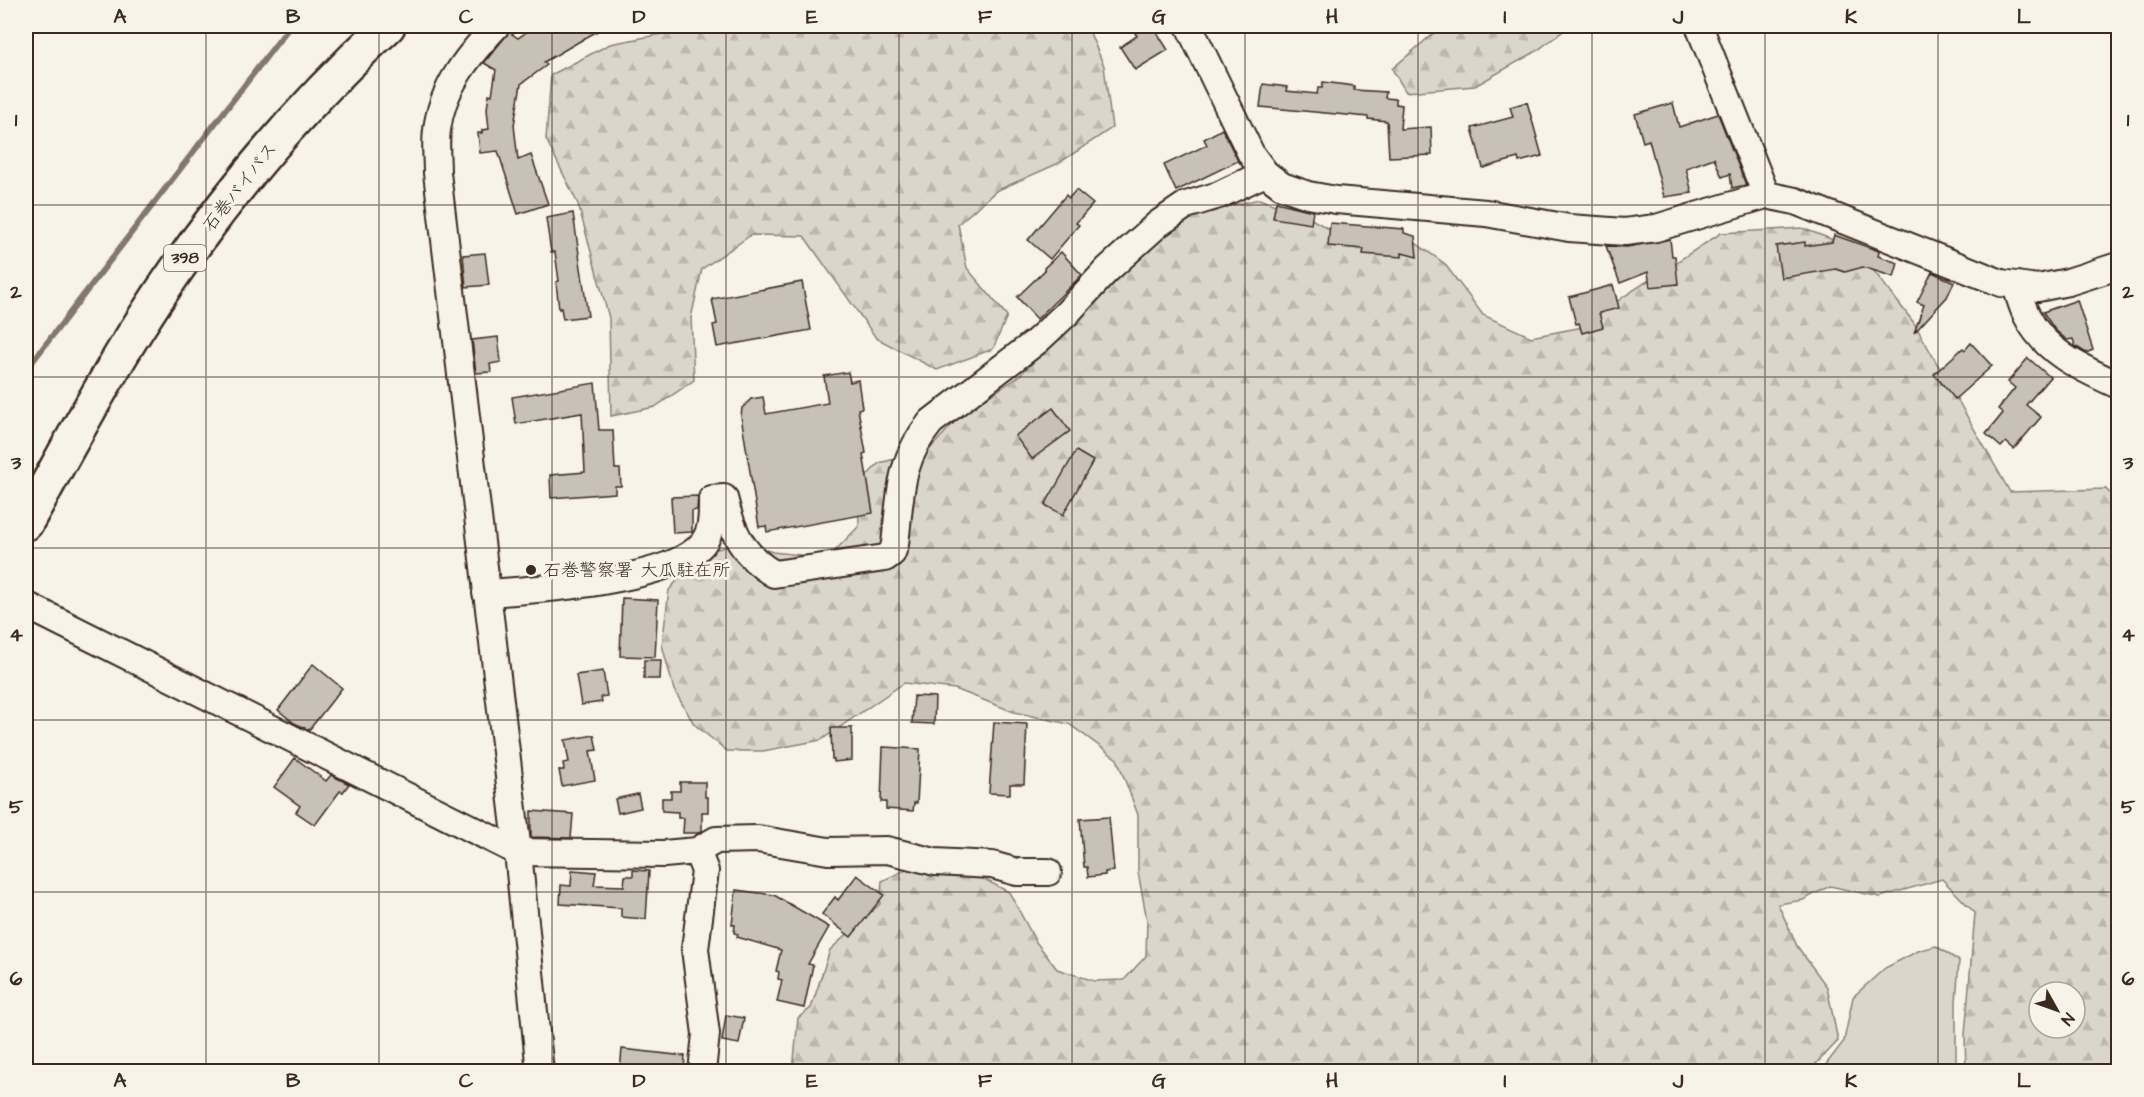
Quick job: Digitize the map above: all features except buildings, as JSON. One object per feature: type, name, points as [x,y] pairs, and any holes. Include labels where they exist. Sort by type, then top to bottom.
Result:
[{"type":"highway","name":"石巻バイパス","points":[[26,523],[139,326],[221,208],[281,134],[357,54],[388,26]]},
{"type":"street","points":[[496,26],[470,54],[448,89],[437,130],[437,172],[518,852],[540,1071]]},
{"type":"street","points":[[1189,26],[1251,154],[1265,173],[1282,186],[1308,195],[1336,201],[1486,213],[1569,228],[1625,232],[1656,228],[1766,195],[1795,201],[2001,283],[2038,288],[2068,282],[2118,266]]},
{"type":"street","points":[[1699,26],[1766,195]]},
{"type":"street","points":[[486,593],[530,590],[627,576],[675,563],[693,552],[709,532],[712,519],[712,499],[724,498],[731,525],[738,538],[751,556],[774,574],[885,558],[892,553],[895,544],[905,465],[917,440],[931,422],[1037,341],[1107,270],[1158,224],[1186,206],[1219,195],[1265,173]]},
{"type":"street","points":[[2016,285],[2026,316],[2039,335],[2060,355],[2118,385]]},
{"type":"street","points":[[26,605],[518,852],[664,854],[697,851],[716,840],[758,839],[828,851],[887,850],[935,862],[992,865],[1017,872],[1048,872]]},
{"type":"street","points":[[697,851],[705,871],[695,949],[706,1034],[702,1071]]},
{"type":"green space","points":[[675,26],[1087,26],[1104,66],[1112,128],[1059,163],[996,191],[958,224],[967,268],[1007,316],[993,349],[937,370],[876,338],[804,236],[751,235],[702,269],[691,318],[694,380],[655,407],[611,416],[609,318],[578,204],[546,139],[551,75],[610,44],[667,33]]},
{"type":"green space","points":[[1442,26],[1570,26],[1535,52],[1475,86],[1406,92],[1392,69]]},
{"type":"green space","points":[[1259,199],[1306,216],[1350,241],[1407,237],[1444,263],[1483,315],[1531,337],[1583,327],[1626,295],[1721,233],[1802,228],[1857,249],[1914,323],[2010,492],[2106,489],[2118,503],[2118,1071],[1966,1071],[1965,1035],[1975,913],[1942,879],[1880,897],[1830,886],[1803,900],[1778,904],[1797,946],[1827,987],[1838,1041],[1812,1071],[793,1071],[798,1018],[811,1008],[830,950],[880,904],[882,881],[909,868],[976,875],[1009,892],[1036,942],[1057,969],[1094,981],[1124,980],[1146,956],[1147,920],[1138,872],[1138,815],[1117,759],[1069,724],[1014,712],[955,689],[904,683],[821,740],[763,751],[727,751],[694,724],[674,690],[662,645],[669,590],[700,554],[742,542],[773,552],[828,558],[859,526],[858,485],[879,463],[928,451],[961,415],[1018,377],[1177,222],[1213,210]]},
{"type":"green space","points":[[1936,946],[1959,961],[1956,1002],[1956,1071],[1821,1071],[1844,1041],[1853,997],[1885,968],[1918,951]]},
{"type":"waterway","points":[[26,370],[290,26]]},
{"type":"place","name":"石巻警察署 大瓜駐在所","points":[[531,570]]}]
